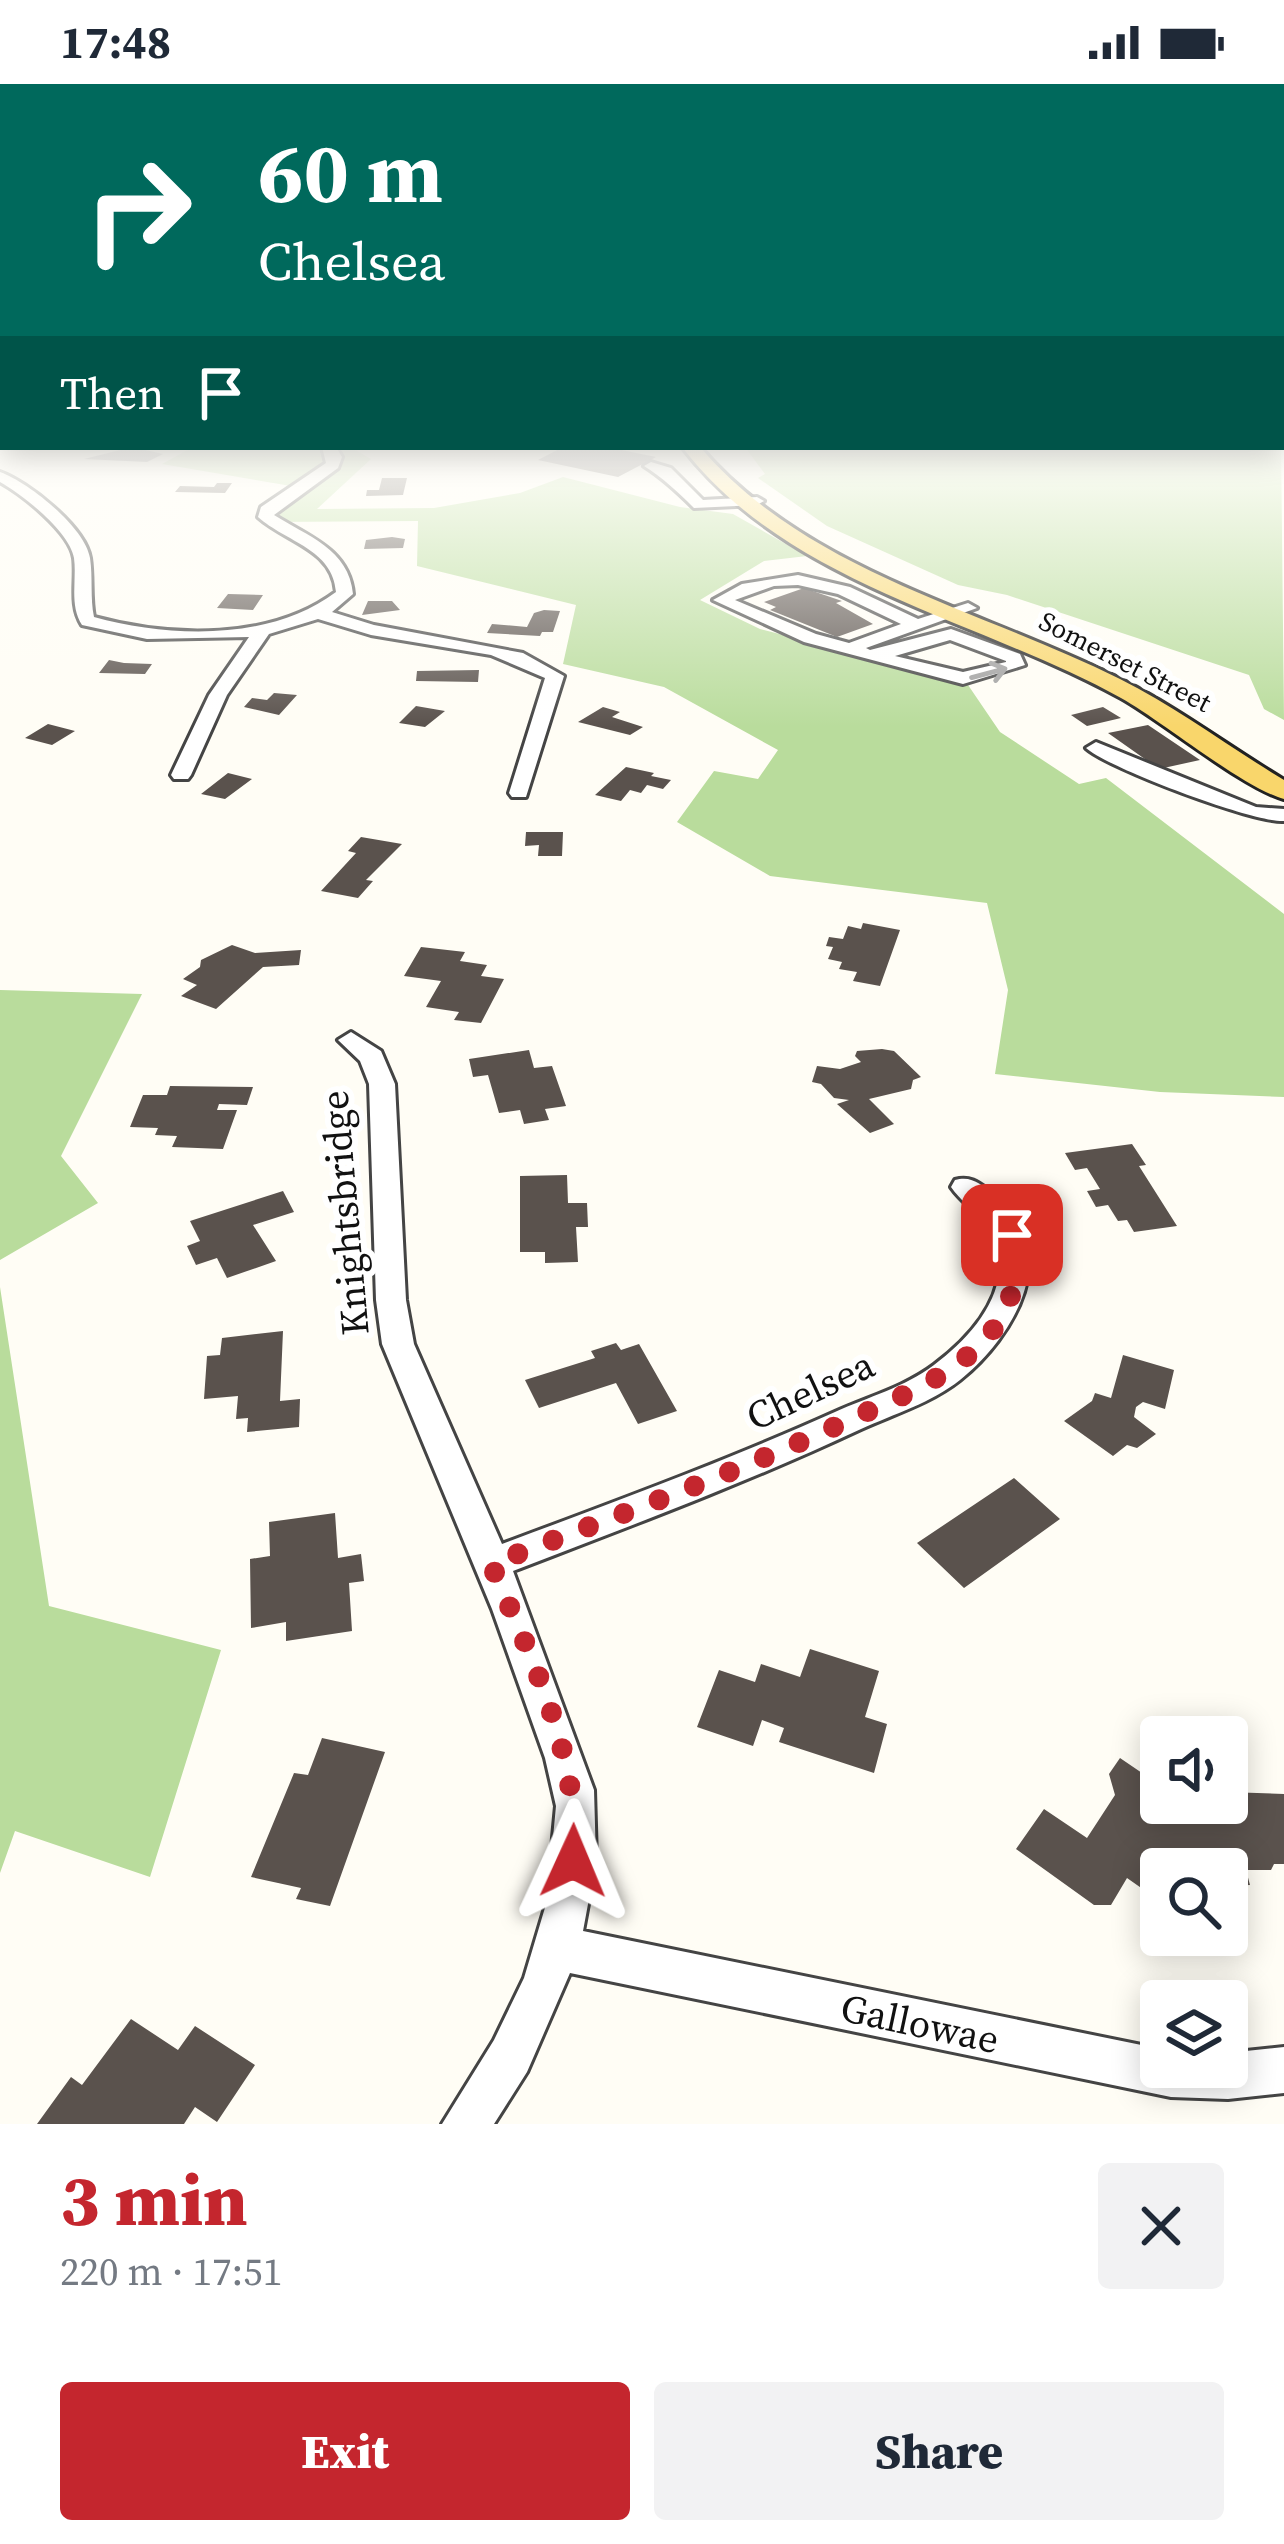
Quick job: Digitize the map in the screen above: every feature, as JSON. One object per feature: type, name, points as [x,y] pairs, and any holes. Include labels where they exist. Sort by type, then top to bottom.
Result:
[{"type":"main road","name":"Somerset Street","points":[[800,536],[831,557],[1156,695],[1284,775]]},
{"type":"main road","name":"Somerset Street","points":[[961,610],[1140,699],[1284,791]]},
{"type":"street","points":[[70,536],[77,544],[88,621],[151,636],[263,629],[316,613],[341,599],[346,578],[314,544],[299,536]]},
{"type":"street","points":[[875,656],[951,634],[1017,662],[973,678],[875,656],[810,638],[721,600],[749,584],[814,580],[916,625]]},
{"type":"street","points":[[855,650],[856,645],[961,610]]},
{"type":"street","points":[[316,613],[370,629],[517,658],[541,665],[555,676],[519,793]]},
{"type":"street","points":[[181,775],[218,695],[263,629]]},
{"type":"street","points":[[1096,748],[1141,773],[1196,788],[1244,812],[1284,815]]},
{"type":"street","name":"Knightsbridge","points":[[351,1040],[373,1057],[382,1084],[391,1300],[398,1344],[491,1564],[564,1754],[577,1816],[570,1906],[557,1948],[537,2002],[466,2124]]},
{"type":"street","name":"Chelsea","points":[[491,1564],[777,1454],[945,1374],[996,1327],[1008,1307],[1016,1272],[1012,1235],[998,1212],[965,1187]]},
{"type":"street","name":"Gallowae","points":[[557,1948],[1171,2074],[1228,2076],[1284,2070]]},
{"type":"green space","points":[[418,536],[772,536],[807,556],[764,561],[700,600],[760,629],[966,682],[1000,732],[1079,784],[1106,778],[1284,914],[1284,1097],[1160,1092],[995,1074],[1008,990],[987,903],[770,876],[677,822],[714,771],[758,779],[778,750],[664,687],[563,664],[576,605],[417,566]]},
{"type":"green space","points":[[850,536],[1282,536],[1284,720],[1264,709],[1249,675],[1007,595],[958,585]]},
{"type":"green space","points":[[0,990],[142,994],[61,1156],[98,1203],[0,1260]]},
{"type":"green space","points":[[0,1287],[49,1606],[221,1650],[150,1877],[15,1831],[0,1873]]},
{"type":"building","points":[[405,539],[403,548],[364,549],[366,540]]},
{"type":"building","points":[[804,588],[842,601],[836,603],[873,624],[837,637],[770,610],[776,607],[764,602]]},
{"type":"building","points":[[228,594],[263,595],[253,610],[217,608]]},
{"type":"building","points":[[368,601],[392,601],[400,610],[362,615]]},
{"type":"building","points":[[560,611],[553,632],[540,636],[487,633],[492,624],[527,627],[534,613]]},
{"type":"building","points":[[109,660],[152,664],[145,674],[99,673]]},
{"type":"building","points":[[479,670],[478,682],[416,681],[417,671]]},
{"type":"building","points":[[274,693],[297,695],[279,715],[244,707],[252,698],[267,700]]},
{"type":"building","points":[[416,706],[445,711],[425,727],[399,723]]},
{"type":"building","points":[[603,707],[620,712],[612,717],[643,727],[630,735],[578,722]]},
{"type":"building","points":[[1103,707],[1121,718],[1087,726],[1071,715]]},
{"type":"building","points":[[48,724],[75,731],[52,745],[25,738]]},
{"type":"building","points":[[1148,725],[1200,760],[1159,769],[1108,733]]},
{"type":"building","points":[[626,767],[671,780],[663,789],[647,785],[641,793],[630,790],[621,801],[595,795]]},
{"type":"building","points":[[228,773],[252,779],[225,799],[201,794]]},
{"type":"building","points":[[526,832],[563,832],[562,856],[538,856],[539,845],[525,846]]},
{"type":"building","points":[[361,837],[402,844],[366,880],[373,881],[358,898],[321,891],[356,853],[348,851]]},
{"type":"building","points":[[863,923],[900,930],[880,986],[853,981],[857,972],[839,969],[842,962],[828,959],[833,947],[826,946],[829,937],[843,939],[848,926],[861,929]]},
{"type":"building","points":[[232,945],[255,953],[301,950],[299,965],[263,967],[216,1009],[181,996],[197,985],[183,979],[200,967],[201,960]]},
{"type":"building","points":[[421,947],[465,952],[460,961],[487,965],[481,976],[504,979],[481,1023],[454,1020],[459,1012],[426,1007],[441,981],[404,976]]},
{"type":"building","points":[[529,1050],[534,1068],[552,1066],[566,1106],[545,1109],[549,1120],[524,1124],[520,1110],[499,1113],[488,1075],[473,1077],[469,1059]]},
{"type":"building","points":[[857,1051],[894,1051],[921,1077],[913,1080],[911,1089],[869,1099],[894,1124],[870,1133],[837,1104],[849,1100],[834,1098],[821,1084],[812,1082],[817,1066],[840,1069],[861,1062]]},
{"type":"building","points":[[170,1086],[253,1087],[247,1105],[219,1104],[217,1110],[237,1110],[223,1149],[172,1147],[177,1136],[155,1135],[158,1128],[130,1127],[143,1095],[167,1095]]},
{"type":"building","points":[[1132,1144],[1146,1165],[1139,1166],[1177,1226],[1134,1232],[1127,1220],[1118,1221],[1108,1205],[1096,1207],[1087,1191],[1100,1189],[1087,1168],[1075,1170],[1065,1153]]},
{"type":"building","points":[[567,1175],[568,1203],[587,1203],[588,1227],[576,1227],[578,1262],[545,1263],[545,1252],[520,1252],[520,1176]]},
{"type":"building","points":[[283,1191],[294,1212],[253,1225],[276,1261],[227,1278],[217,1258],[196,1265],[187,1246],[200,1241],[190,1221]]},
{"type":"building","points":[[283,1331],[280,1401],[300,1399],[299,1427],[247,1432],[248,1418],[236,1419],[238,1396],[204,1399],[207,1356],[220,1355],[222,1338]]},
{"type":"building","points":[[616,1343],[621,1350],[639,1344],[677,1411],[638,1424],[616,1383],[539,1408],[525,1380],[595,1358],[591,1351]]},
{"type":"building","points":[[1123,1355],[1174,1370],[1165,1409],[1143,1402],[1136,1407],[1134,1417],[1156,1434],[1137,1448],[1127,1445],[1113,1456],[1064,1421],[1092,1401],[1095,1393],[1111,1398]]},
{"type":"building","points":[[1014,1478],[1060,1519],[964,1588],[917,1543]]},
{"type":"building","points":[[335,1513],[338,1558],[361,1554],[364,1581],[349,1583],[352,1631],[286,1641],[286,1622],[251,1628],[250,1559],[270,1556],[269,1522]]},
{"type":"building","points":[[810,1649],[879,1671],[865,1717],[887,1724],[874,1773],[779,1742],[784,1728],[762,1720],[753,1746],[697,1727],[719,1670],[755,1682],[761,1664],[800,1677]]},
{"type":"building","points":[[322,1738],[385,1752],[330,1906],[296,1899],[301,1888],[251,1877],[294,1773],[308,1775]]},
{"type":"building","points":[[1120,1758],[1140,1772],[1140,1824],[1248,1824],[1248,1793],[1284,1794],[1284,1864],[1274,1864],[1271,1870],[1248,1870],[1248,1848],[1140,1848],[1140,1887],[1127,1878],[1111,1905],[1094,1905],[1016,1849],[1044,1809],[1087,1838],[1115,1795],[1109,1774]]},
{"type":"building","points":[[131,2019],[178,2050],[195,2026],[255,2065],[217,2122],[195,2107],[184,2124],[37,2124],[71,2077],[82,2085]]},
{"type":"route","points":[[573,1861],[577,1816],[564,1754],[526,1645],[491,1564],[777,1454],[945,1374],[996,1327],[1008,1307],[1016,1272],[1012,1235]]}]
